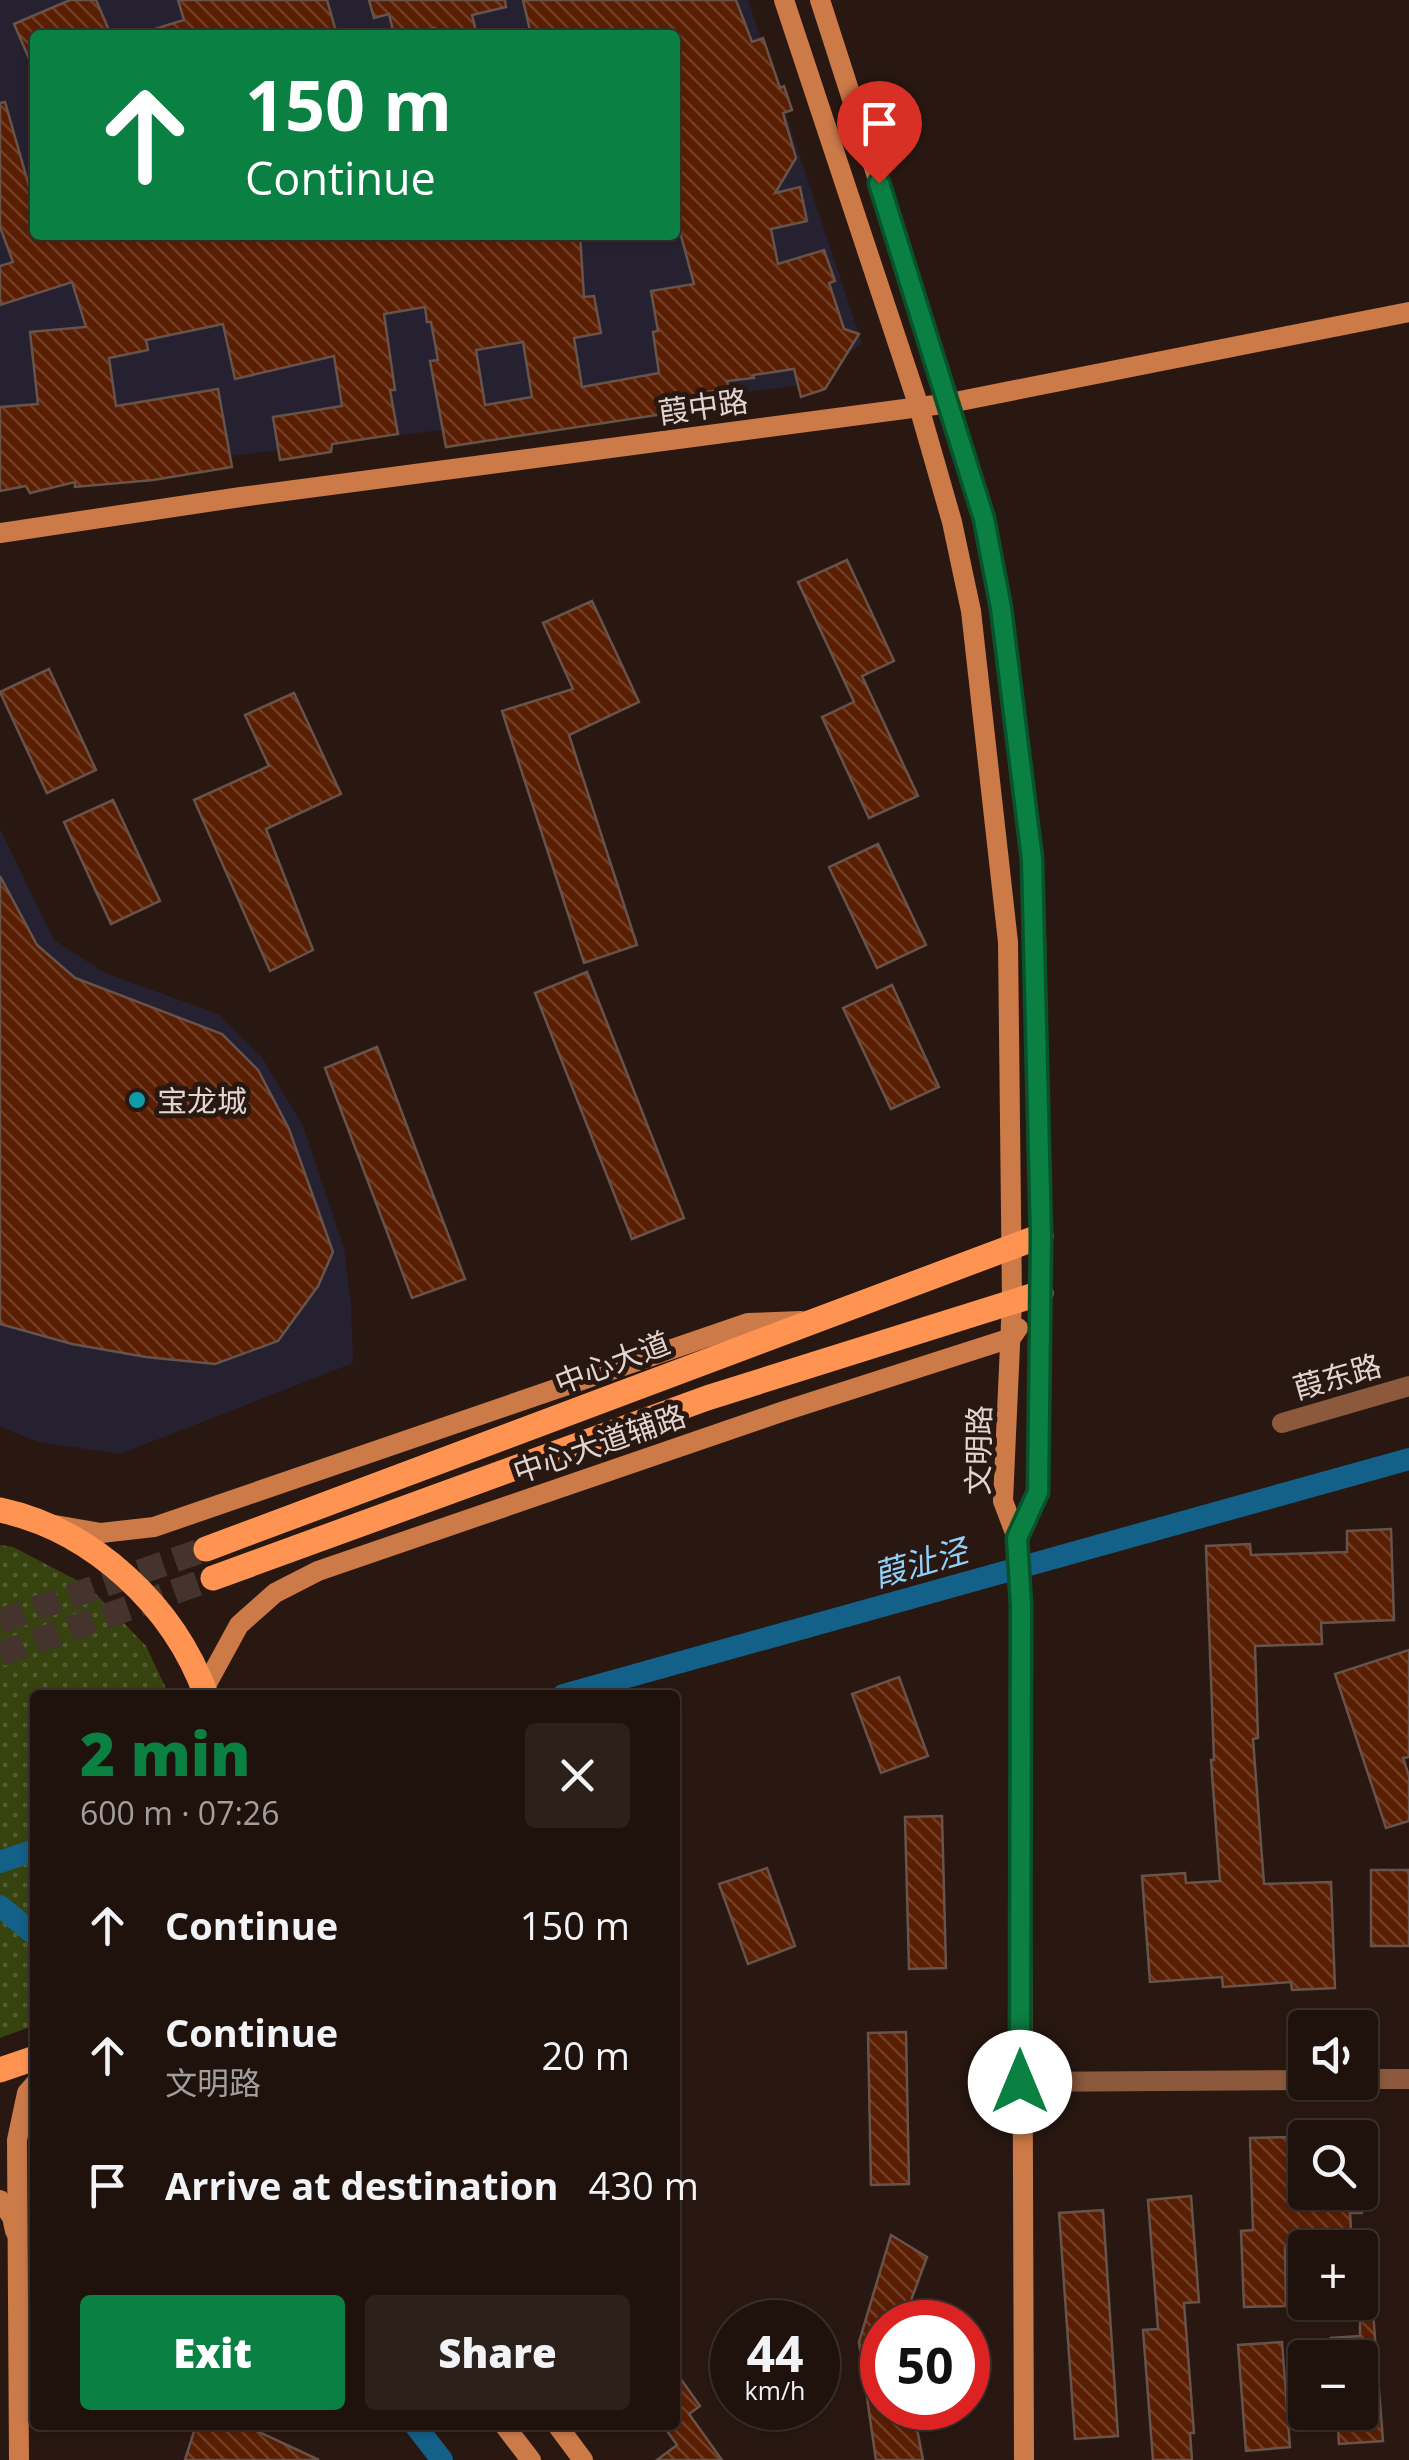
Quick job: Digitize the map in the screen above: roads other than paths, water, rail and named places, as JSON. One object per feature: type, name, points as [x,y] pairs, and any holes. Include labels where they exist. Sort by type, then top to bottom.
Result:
[{"type":"main road","name":"文明路","points":[[784,0],[919,407],[952,522],[970,611],[1008,942],[1012,1300],[1003,1501],[1017,1538]]},
{"type":"main road","name":"文明路","points":[[820,0],[950,403],[984,519],[1001,608],[1032,859],[1041,1236],[1038,1492],[1017,1538]]},
{"type":"main road","name":"葭中路","points":[[0,533],[950,403],[1409,312]]},
{"type":"main road","name":"中心大道","points":[[206,1549],[1041,1236]]},
{"type":"main road","points":[[213,1578],[707,1398],[1041,1293]]},
{"type":"main road","points":[[1011,1338],[1041,1293]]},
{"type":"main road","points":[[0,1510],[101,1533],[154,1527],[748,1323],[816,1321]]},
{"type":"main road","name":"中心大道辅路","points":[[206,1690],[239,1625],[275,1593],[318,1571],[784,1411],[1011,1338]]},
{"type":"main road","points":[[44,1523],[112,1563],[167,1620],[204,1690]]},
{"type":"main road","points":[[1017,1538],[1021,1605],[1024,2460]]},
{"type":"main road","points":[[0,2070],[30,2060]]},
{"type":"main road","points":[[19,2460],[17,2140],[30,2090]]},
{"type":"main road","points":[[0,2200],[12,2217],[18,2242]]},
{"type":"main road","points":[[508,2430],[530,2460]]},
{"type":"main road","points":[[561,2430],[583,2460]]},
{"type":"street","name":"葭东路","points":[[1282,1423],[1409,1386]]},
{"type":"street","points":[[1378,2079],[1409,2079]]},
{"type":"street","points":[[1020,2082],[1288,2080]]},
{"type":"waterway","name":"葭沚泾","points":[[581,1690],[1409,1459]]},
{"type":"waterway","name":"葭沚泾","points":[[0,1862],[30,1852]]},
{"type":"waterway","points":[[0,1906],[30,1931]]},
{"type":"waterway","points":[[419,2430],[442,2460]]},
{"type":"tunnel","points":[[0,1621],[206,1549]]},
{"type":"tunnel","points":[[0,1654],[213,1578]]},
{"type":"place","name":"宝龙城","points":[[137,1100]]}]
